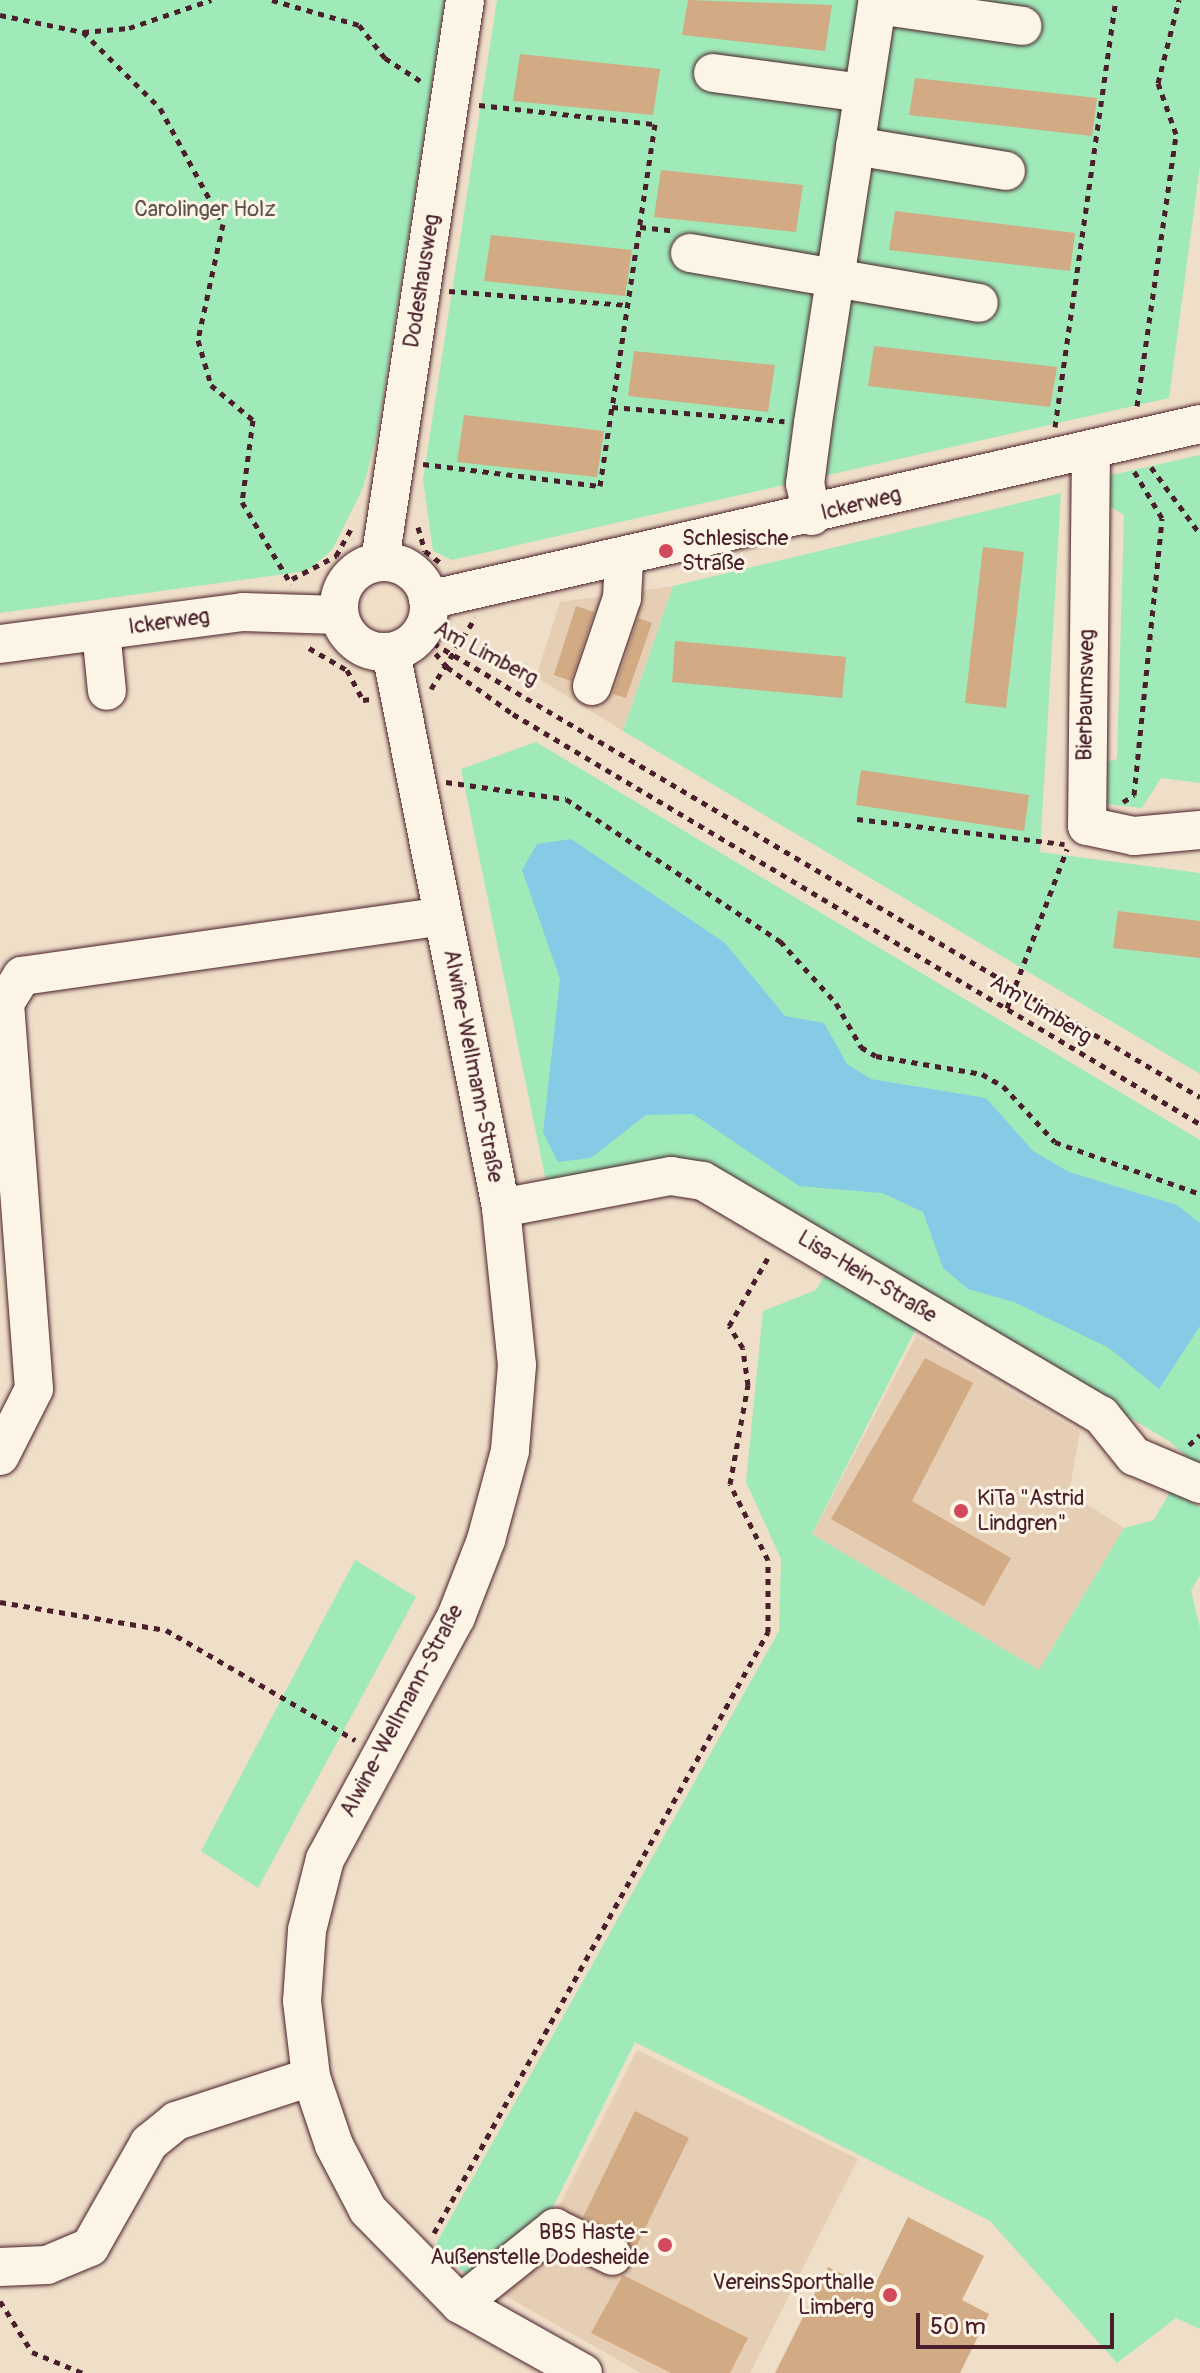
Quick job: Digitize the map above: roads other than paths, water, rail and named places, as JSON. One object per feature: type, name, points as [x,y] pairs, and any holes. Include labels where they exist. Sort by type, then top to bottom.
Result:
[{"type":"street","name":"Dodeshausweg","points":[[380,561],[461,102],[465,0]]},
{"type":"street","points":[[812,516],[805,484],[877,2],[1022,26]]},
{"type":"street","points":[[713,73],[863,93]]},
{"type":"street","points":[[855,146],[1006,171]]},
{"type":"street","points":[[690,253],[979,303]]},
{"type":"street","name":"Ickerweg","points":[[413,629],[624,561],[1200,424]]},
{"type":"street","name":"Bierbaumsweg","points":[[1076,452],[1087,826],[1134,836],[1200,830]]},
{"type":"street","points":[[380,561],[408,569],[413,629],[353,640],[339,615],[353,574],[380,561]]},
{"type":"street","points":[[592,686],[622,598],[624,561]]},
{"type":"street","name":"Ickerweg","points":[[0,644],[243,612],[339,615]]},
{"type":"street","name":"Alwine-Wellmann-Straße","points":[[413,629],[418,786],[501,1208],[517,1365],[510,1451],[456,1617],[377,1753],[325,1859],[307,1930],[302,2001],[311,2077],[334,2145],[368,2210],[416,2265],[460,2304],[583,2373]]},
{"type":"street","points":[[101,631],[107,691]]},
{"type":"street","points":[[0,1456],[34,1389],[5,1003],[22,976],[443,916]]},
{"type":"street","name":"Lisa-Hein-Straße","points":[[501,1208],[671,1176],[703,1181],[1101,1415],[1134,1456],[1200,1484]]},
{"type":"street","points":[[0,2267],[47,2265],[90,2247],[149,2143],[176,2121],[311,2077]]},
{"type":"street","points":[[460,2304],[555,2228],[613,2256]]},
{"type":"water","points":[[571,839],[725,943],[785,1016],[824,1023],[847,1064],[871,1079],[986,1098],[1033,1151],[1069,1172],[1177,1205],[1200,1223],[1200,1326],[1159,1389],[1109,1348],[1014,1302],[968,1289],[943,1268],[923,1212],[882,1193],[799,1186],[693,1114],[646,1115],[591,1158],[558,1162],[543,1132],[560,979],[522,870],[537,844]]},
{"type":"place","name":"Schlesische Straße","points":[[666,551]]},
{"type":"place","name":"KiTa \"Astrid Lindgren\"","points":[[961,1511]]},
{"type":"place","name":"BBS Haste - Außenstelle Dodesheide","points":[[665,2245]]},
{"type":"place","name":"VereinsSporthalle Limberg","points":[[890,2295]]},
{"type":"park label","name":"Carolinger Holz","points":[[205,210]]}]
